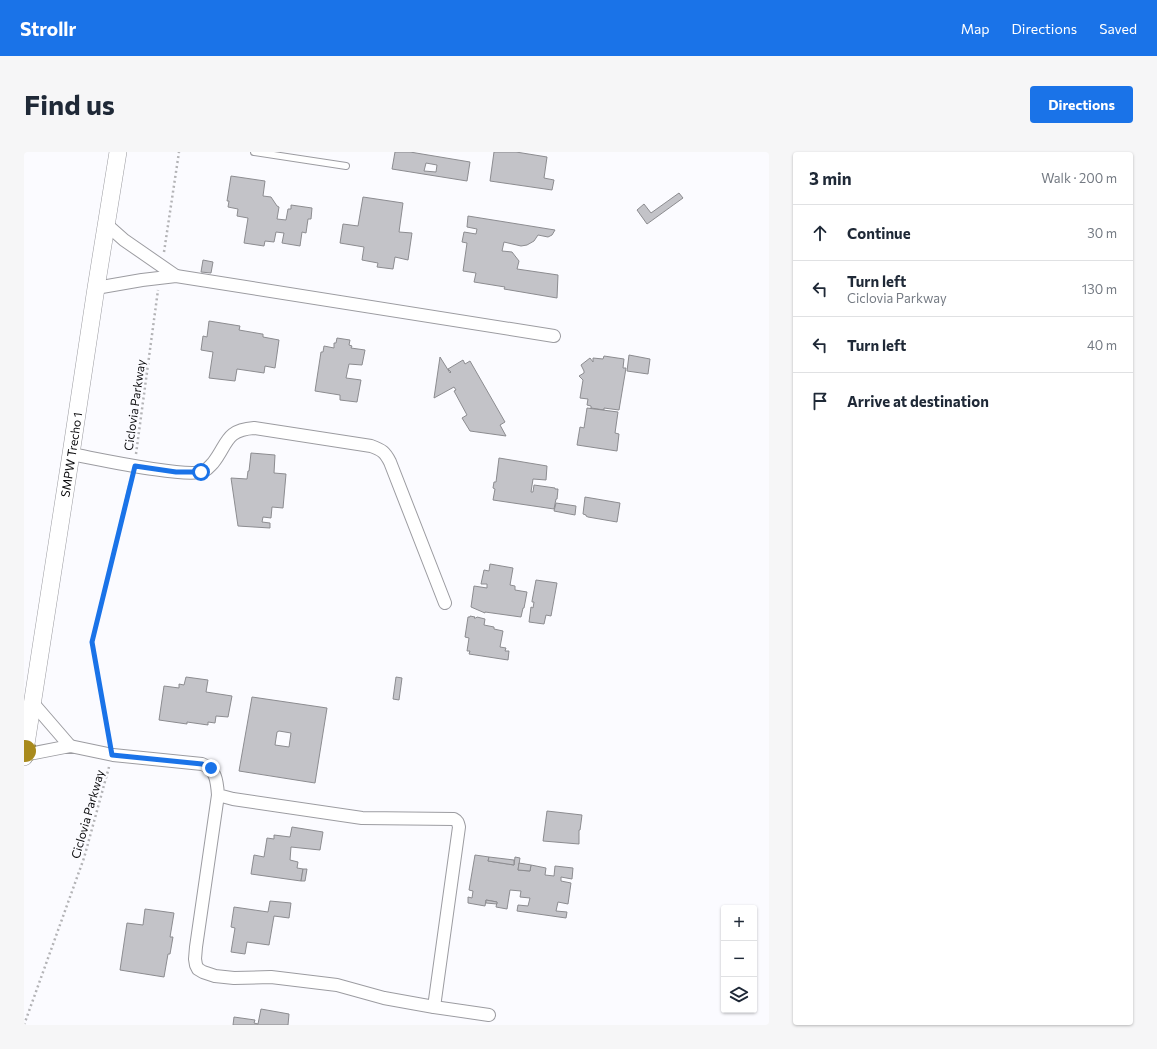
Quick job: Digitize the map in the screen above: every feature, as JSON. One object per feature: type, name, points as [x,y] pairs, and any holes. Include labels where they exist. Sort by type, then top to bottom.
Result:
[{"type":"street","name":"SMPW Trecho 1","points":[[24,754],[118,152]]},
{"type":"street","points":[[106,224],[161,272],[176,276],[554,336]]},
{"type":"street","points":[[96,288],[161,272]]},
{"type":"street","points":[[71,454],[176,472],[201,472],[211,466],[234,433],[243,429],[254,428],[371,446],[380,449],[386,454],[390,462],[444,603]]},
{"type":"street","points":[[32,702],[70,746]]},
{"type":"street","points":[[24,754],[70,746],[112,755],[202,764],[211,768],[214,772],[218,795],[196,947],[195,959],[198,969],[215,976],[234,978],[271,977],[337,985],[384,998],[489,1015]]},
{"type":"street","points":[[218,795],[362,818],[454,819],[457,821],[459,827],[434,1007]]},
{"type":"lane","points":[[254,152],[346,166]]},
{"type":"path","name":"Ciclovia Parkway","points":[[24,1025],[84,858],[112,755],[92,642],[135,466],[179,152]]},
{"type":"building","points":[[395,152],[410,152],[470,162],[467,181],[392,169]],"holes":[[[426,163],[437,165],[436,172],[424,171]]]},
{"type":"building","points":[[494,152],[516,152],[547,157],[544,178],[554,180],[552,190],[490,181]]},
{"type":"building","points":[[231,176],[265,181],[263,196],[271,197],[279,207],[277,219],[286,220],[288,209],[291,209],[291,205],[312,208],[311,219],[308,219],[306,233],[302,232],[300,246],[282,243],[284,233],[276,232],[274,242],[265,241],[264,246],[244,243],[248,218],[237,216],[238,209],[228,207],[229,201],[227,201]]},
{"type":"building","points":[[679,193],[683,198],[647,224],[637,210],[644,204],[651,213]]},
{"type":"building","points":[[363,197],[403,203],[399,232],[412,233],[408,260],[395,257],[393,269],[377,267],[378,263],[362,260],[364,247],[340,243],[343,224],[358,226]]},
{"type":"building","points":[[468,216],[555,230],[552,235],[548,237],[538,235],[534,241],[527,245],[521,246],[504,242],[502,251],[512,252],[519,261],[517,269],[558,275],[557,298],[474,282],[476,273],[463,271],[467,243],[462,242],[464,232],[476,234],[477,229],[467,227]]},
{"type":"building","points":[[203,260],[213,262],[211,273],[201,272]]},
{"type":"building","points":[[209,321],[240,326],[239,330],[263,334],[263,337],[279,340],[275,368],[265,366],[264,373],[237,369],[235,381],[209,378],[213,352],[201,350],[203,336],[207,337]]},
{"type":"building","points":[[337,338],[350,340],[349,345],[352,346],[351,348],[365,350],[362,365],[349,364],[346,378],[361,380],[357,402],[340,400],[340,395],[315,391],[321,352],[323,352],[324,346],[334,348],[334,343],[336,343]]},
{"type":"building","points":[[629,355],[650,359],[648,374],[627,371]]},
{"type":"building","points":[[604,356],[624,359],[623,368],[626,368],[619,410],[591,408],[591,406],[587,405],[588,399],[580,398],[583,380],[579,376],[584,373],[581,365],[590,358],[593,362],[593,358],[603,359]]},
{"type":"building","points":[[440,357],[450,373],[451,372],[448,369],[463,360],[465,364],[470,361],[505,422],[500,425],[506,436],[470,431],[462,418],[467,415],[454,391],[456,390],[454,387],[434,398]]},
{"type":"building","points":[[587,408],[618,412],[615,433],[619,434],[617,451],[577,445],[580,427],[584,428]]},
{"type":"building","points":[[251,453],[275,455],[274,473],[286,474],[283,508],[272,507],[271,518],[263,517],[262,522],[270,523],[270,528],[238,526],[231,478],[247,479]]},
{"type":"building","points":[[499,458],[547,466],[546,480],[533,479],[531,492],[533,492],[534,485],[558,489],[554,509],[493,500],[495,489],[493,488],[494,482],[496,482]]},
{"type":"building","points":[[585,497],[620,503],[617,522],[588,517],[583,514]]},
{"type":"building","points":[[556,503],[576,506],[575,515],[554,511]]},
{"type":"building","points":[[490,564],[513,568],[510,585],[515,586],[515,590],[527,592],[521,617],[485,613],[471,607],[474,586],[487,588],[487,584],[481,584],[484,570],[489,571]]},
{"type":"building","points":[[536,580],[557,583],[551,616],[546,615],[544,624],[529,622],[531,607],[533,608],[534,602],[532,601]]},
{"type":"building","points":[[470,616],[485,619],[484,625],[503,631],[500,647],[506,648],[505,651],[509,651],[508,660],[469,654],[470,651],[467,651],[469,638],[465,637],[468,617]]},
{"type":"building","points":[[186,677],[208,680],[206,692],[232,696],[228,717],[216,716],[215,723],[208,722],[208,725],[159,720],[164,686],[179,688],[179,684],[184,685]]},
{"type":"building","points":[[396,677],[402,678],[399,700],[393,699]]},
{"type":"building","points":[[252,697],[327,708],[315,783],[239,771]],"holes":[[[277,732],[291,733],[289,747],[275,745]]]},
{"type":"building","points":[[547,811],[582,815],[579,830],[579,844],[543,841]]},
{"type":"building","points":[[292,827],[323,832],[320,850],[291,847],[290,860],[298,862],[297,868],[303,869],[301,881],[251,874],[254,855],[264,857],[267,838],[274,839],[274,835],[290,837]]},
{"type":"building","points":[[475,855],[489,857],[488,861],[514,865],[515,857],[520,858],[518,870],[530,871],[531,865],[546,868],[545,875],[554,876],[555,866],[573,868],[572,879],[561,877],[561,881],[571,883],[568,904],[558,902],[556,911],[567,912],[566,918],[517,911],[518,905],[528,906],[530,898],[520,897],[521,891],[510,890],[507,909],[496,907],[497,902],[486,900],[485,906],[468,903],[468,897],[472,898],[473,891],[469,890]]},
{"type":"building","points":[[489,857],[514,860],[514,865],[488,861]]},
{"type":"building","points":[[519,863],[531,865],[530,871],[518,870]]},
{"type":"building","points":[[303,869],[307,869],[305,881],[301,881]]},
{"type":"building","points":[[486,900],[497,902],[497,904],[486,903]]},
{"type":"building","points":[[270,901],[291,903],[289,918],[274,916],[269,945],[247,942],[245,954],[231,952],[235,928],[231,927],[234,907],[268,912]]},
{"type":"building","points":[[145,909],[174,913],[170,937],[173,937],[164,977],[120,970],[127,923],[143,925]]},
{"type":"building","points":[[261,1009],[289,1014],[288,1025],[233,1025],[234,1017],[255,1020],[254,1023],[258,1024]]},
{"type":"route","points":[[201,472],[176,472],[135,466],[92,642],[112,755],[202,764],[211,768]]}]
